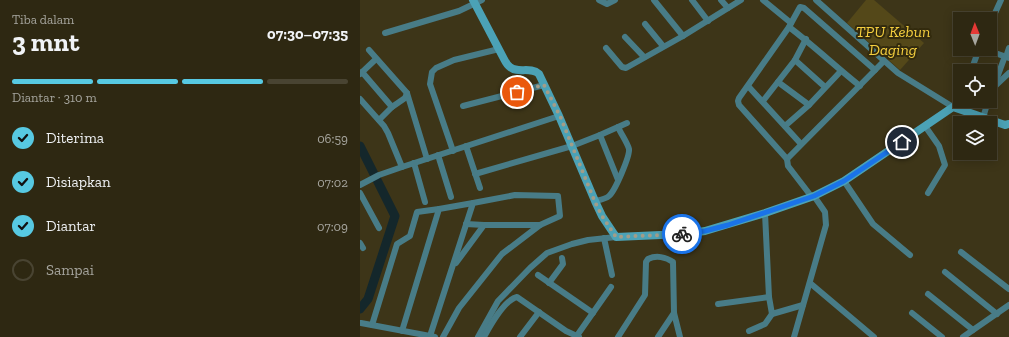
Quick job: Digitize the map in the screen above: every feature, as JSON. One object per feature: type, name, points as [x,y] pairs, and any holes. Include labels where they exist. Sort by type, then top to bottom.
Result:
[{"type":"street","points":[[599,0],[607,4],[615,0]]},
{"type":"street","points":[[655,0],[683,36]]},
{"type":"street","points":[[692,0],[708,21]]},
{"type":"street","points":[[721,0],[728,8]]},
{"type":"street","points":[[606,48],[624,68],[683,36],[741,0]]},
{"type":"street","points":[[765,0],[790,25],[860,86]]},
{"type":"street","points":[[478,337],[498,301],[547,253],[588,240],[616,237],[683,234],[705,231],[765,213],[812,196],[844,181],[953,107],[898,73],[816,0]]},
{"type":"street","points":[[996,12],[1001,0]]},
{"type":"street","points":[[385,33],[459,11],[477,1],[509,67],[515,70],[530,70],[536,72],[544,85],[560,116],[595,202],[602,216],[616,237]]},
{"type":"street","points":[[794,337],[826,225],[825,212],[788,166],[787,159],[739,105],[738,101],[790,25],[799,8],[804,8],[875,70]]},
{"type":"street","points":[[645,24],[663,46]]},
{"type":"street","points":[[626,37],[644,57]]},
{"type":"street","points":[[763,101],[795,60],[806,39]]},
{"type":"street","points":[[997,79],[1007,57],[1009,48]]},
{"type":"street","points":[[453,151],[430,84],[432,72],[436,68],[454,60],[499,49]]},
{"type":"street","points":[[369,50],[407,93],[427,158]]},
{"type":"street","points":[[997,54],[1007,57]]},
{"type":"street","points":[[376,59],[361,73],[392,107]]},
{"type":"street","points":[[795,60],[825,88]]},
{"type":"street","points":[[787,159],[884,61]]},
{"type":"street","points":[[785,126],[809,105],[841,71]]},
{"type":"street","points":[[997,84],[1009,73]]},
{"type":"street","points":[[778,82],[809,105]]},
{"type":"street","points":[[463,106],[544,85]]},
{"type":"street","points":[[748,86],[802,144]]},
{"type":"street","points":[[379,120],[392,107],[405,98],[407,93]]},
{"type":"street","points":[[360,99],[388,132],[402,167]]},
{"type":"street","points":[[956,108],[978,116]]},
{"type":"street","points":[[360,185],[380,174],[560,116]]},
{"type":"street","points":[[997,122],[1008,126]]},
{"type":"street","points":[[475,174],[572,146],[626,123]]},
{"type":"street","points":[[925,126],[939,146],[945,165],[928,193]]},
{"type":"street","points":[[595,202],[609,196],[618,180],[629,151],[618,127]]},
{"type":"street","points":[[600,135],[618,180]]},
{"type":"street","points":[[466,146],[480,188]]},
{"type":"street","points":[[438,155],[451,197]]},
{"type":"street","points":[[414,163],[425,202]]},
{"type":"street","points":[[844,181],[873,224],[910,255]]},
{"type":"street","points":[[360,194],[379,228]]},
{"type":"street","points":[[372,325],[397,244],[410,236],[417,212],[515,195],[558,196],[560,216],[540,225],[502,254],[459,308],[443,337]]},
{"type":"street","points":[[361,323],[433,336],[452,267],[473,203]]},
{"type":"street","points":[[402,331],[439,209]]},
{"type":"street","points":[[765,213],[769,297],[772,314]]},
{"type":"street","points":[[466,224],[540,225]]},
{"type":"street","points":[[452,267],[484,225]]},
{"type":"street","points":[[522,225],[522,238]]},
{"type":"street","points":[[604,238],[612,274]]},
{"type":"street","points":[[961,252],[1009,289]]},
{"type":"street","points":[[618,337],[645,296],[645,266],[648,259],[651,257],[660,257],[673,262],[674,313],[680,337]]},
{"type":"street","points":[[549,283],[563,264],[562,258]]},
{"type":"street","points":[[945,272],[997,314]]},
{"type":"street","points":[[538,275],[593,313]]},
{"type":"street","points":[[810,283],[874,337]]},
{"type":"street","points":[[484,337],[493,321],[513,298],[519,298],[575,336],[611,287]]},
{"type":"street","points":[[928,294],[973,330]]},
{"type":"street","points":[[718,304],[769,297]]},
{"type":"street","points":[[749,331],[765,324],[772,314],[804,305]]},
{"type":"street","points":[[963,337],[1009,305]]},
{"type":"street","points":[[520,337],[539,312]]},
{"type":"street","points":[[658,337],[674,313]]},
{"type":"street","points":[[912,313],[942,337]]},
{"type":"green space","name":"TPU Kebun Daging","points":[[866,0],[874,0],[924,43],[900,70],[847,23]]},
{"type":"waterway","points":[[360,146],[395,216],[368,299],[360,309]]},
{"type":"way so far","points":[[517,92],[544,85],[560,116],[595,202],[602,216],[616,237],[682,234]]},
{"type":"route","points":[[682,234],[705,231],[728,225],[814,196],[844,181],[902,142]]}]
